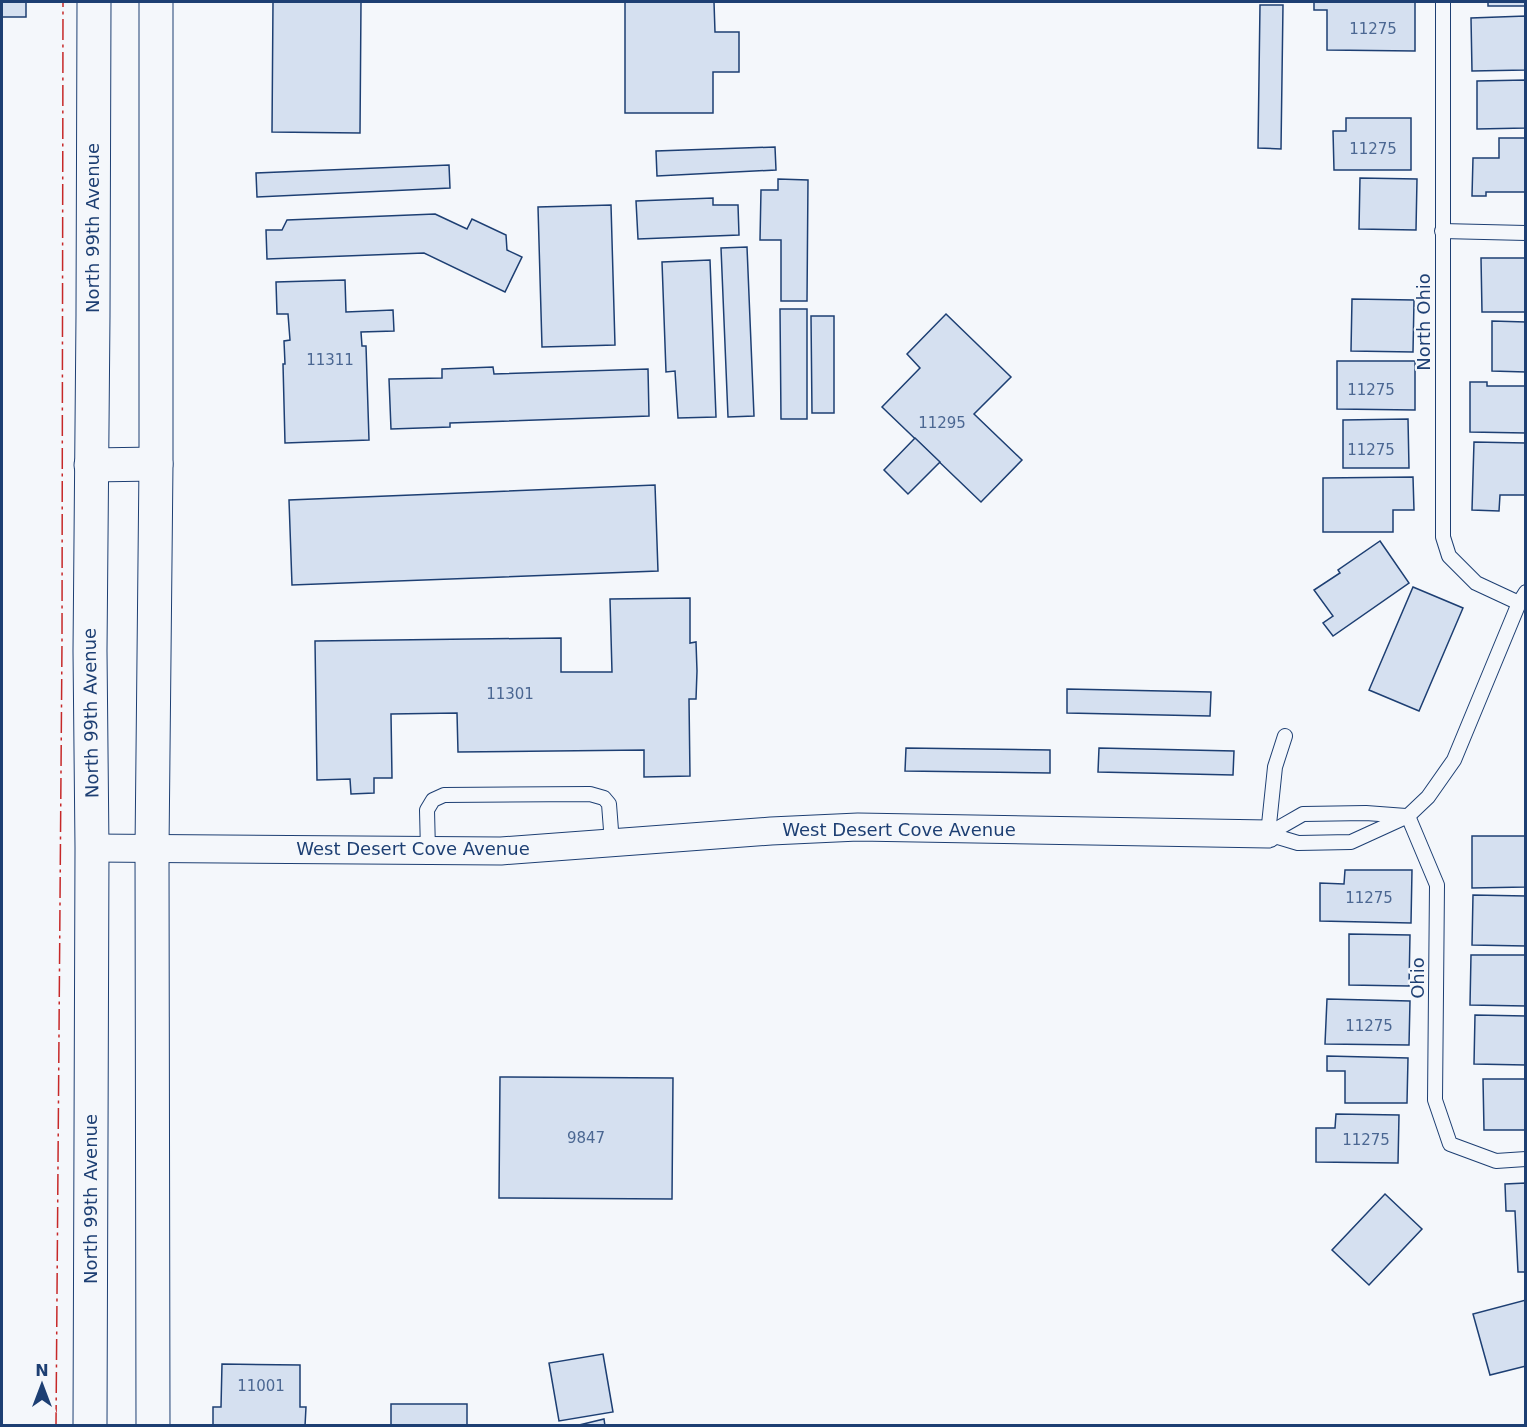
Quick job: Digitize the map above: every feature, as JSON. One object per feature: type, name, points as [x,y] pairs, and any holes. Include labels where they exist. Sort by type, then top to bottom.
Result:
[{"type":"main road","name":"North 99th Avenue","points":[[90,1425],[92,848],[90,651],[94,2]]},
{"type":"main road","points":[[153,1425],[152,849],[156,464],[156,2]]},
{"type":"main road","points":[[91,465],[156,464]]},
{"type":"street","name":"West Desert Cove Avenue","points":[[92,848],[501,852],[771,831],[858,827],[1268,834]]},
{"type":"lane","name":"North Ohio","points":[[1443,2],[1443,537],[1449,556],[1476,583],[1522,597]]},
{"type":"lane","points":[[1442,231],[1526,233]]},
{"type":"lane","points":[[1268,834],[1298,843],[1352,842],[1408,816],[1428,797],[1454,760],[1522,597]]},
{"type":"lane","points":[[1268,834],[1275,767],[1285,736]]},
{"type":"lane","points":[[428,851],[427,810],[433,800],[444,795],[590,794],[604,798],[609,804],[612,843]]},
{"type":"lane","points":[[1268,834],[1303,813],[1408,816]]},
{"type":"lane","name":"Ohio","points":[[1408,816],[1437,885],[1435,1100],[1450,1144],[1496,1161],[1526,1159]]},
{"type":"building","points":[[2,2],[26,2],[26,17],[2,17]]},
{"type":"building","points":[[273,2],[361,2],[360,133],[272,132]]},
{"type":"building","points":[[625,2],[714,2],[715,32],[739,32],[739,72],[713,72],[713,113],[625,113]]},
{"type":"building","points":[[1314,2],[1415,2],[1415,51],[1327,50],[1327,10],[1314,10]]},
{"type":"building","points":[[1488,2],[1526,2],[1526,6],[1488,6]]},
{"type":"building","points":[[1260,5],[1283,5],[1281,149],[1258,148]]},
{"type":"building","points":[[1526,16],[1526,70],[1472,71],[1471,18]]},
{"type":"building","points":[[1526,80],[1526,128],[1477,129],[1477,81]]},
{"type":"building","points":[[1346,118],[1411,118],[1411,170],[1334,170],[1333,131],[1346,131]]},
{"type":"building","points":[[1499,138],[1526,138],[1526,192],[1486,192],[1486,196],[1472,196],[1473,158],[1499,158]]},
{"type":"building","points":[[775,147],[776,170],[657,176],[656,151]]},
{"type":"building","points":[[449,165],[450,188],[257,197],[256,173]]},
{"type":"building","points":[[1360,178],[1417,179],[1416,230],[1359,229]]},
{"type":"building","points":[[778,179],[808,180],[807,301],[781,301],[781,240],[760,240],[761,190],[778,190]]},
{"type":"building","points":[[713,198],[713,205],[738,205],[739,235],[638,239],[636,201]]},
{"type":"building","points":[[611,205],[615,345],[542,347],[538,207]]},
{"type":"building","points":[[435,214],[467,229],[472,219],[506,235],[507,250],[522,257],[505,292],[424,253],[267,259],[266,230],[282,230],[287,220]]},
{"type":"building","points":[[747,247],[754,416],[728,417],[721,248]]},
{"type":"building","points":[[1481,258],[1526,258],[1526,312],[1482,312]]},
{"type":"building","points":[[710,260],[716,417],[678,418],[675,371],[666,372],[662,262]]},
{"type":"building","points":[[345,280],[346,312],[393,310],[394,331],[361,332],[362,346],[366,346],[369,440],[285,443],[284,341],[290,340],[288,314],[277,314],[276,282]]},
{"type":"building","points":[[1352,299],[1414,300],[1413,352],[1351,351]]},
{"type":"building","points":[[780,309],[807,309],[807,419],[781,419]]},
{"type":"building","points":[[946,314],[1011,377],[974,414],[1022,460],[981,502],[882,407],[920,368],[907,354]]},
{"type":"building","points":[[811,316],[834,316],[834,413],[812,413]]},
{"type":"building","points":[[1492,321],[1526,322],[1526,372],[1492,371]]},
{"type":"building","points":[[1337,361],[1415,361],[1415,410],[1337,409]]},
{"type":"building","points":[[493,367],[494,374],[648,369],[649,416],[450,423],[450,427],[391,429],[389,379],[442,378],[442,369]]},
{"type":"building","points":[[1470,382],[1487,382],[1487,386],[1526,386],[1526,433],[1470,432]]},
{"type":"building","points":[[1408,419],[1409,468],[1343,468],[1343,420]]},
{"type":"building","points":[[915,438],[940,462],[908,494],[884,470]]},
{"type":"building","points":[[1474,442],[1526,443],[1526,495],[1500,495],[1499,511],[1472,510]]},
{"type":"building","points":[[1413,477],[1414,510],[1393,510],[1393,532],[1323,532],[1323,478]]},
{"type":"building","points":[[655,485],[658,571],[292,585],[289,500]]},
{"type":"building","points":[[1380,541],[1409,583],[1333,636],[1323,623],[1333,616],[1314,590],[1340,573],[1338,570]]},
{"type":"building","points":[[1413,587],[1463,608],[1419,711],[1369,690]]},
{"type":"building","points":[[690,598],[690,643],[696,642],[697,671],[696,699],[689,699],[690,776],[644,777],[644,750],[458,752],[457,713],[391,714],[392,778],[374,778],[374,793],[351,794],[350,779],[317,780],[315,641],[561,638],[561,672],[612,672],[610,599]]},
{"type":"building","points":[[1067,689],[1211,692],[1210,716],[1067,713]]},
{"type":"building","points":[[906,748],[1050,750],[1050,773],[905,771]]},
{"type":"building","points":[[1099,748],[1234,751],[1233,775],[1098,772]]},
{"type":"building","points":[[1472,836],[1526,836],[1526,887],[1472,888]]},
{"type":"building","points":[[1345,870],[1412,870],[1411,923],[1320,921],[1320,883],[1344,884]]},
{"type":"building","points":[[1473,895],[1526,896],[1526,946],[1472,945]]},
{"type":"building","points":[[1349,934],[1410,935],[1409,986],[1349,985]]},
{"type":"building","points":[[1471,955],[1526,955],[1526,1006],[1470,1005]]},
{"type":"building","points":[[1327,999],[1410,1001],[1409,1045],[1325,1044]]},
{"type":"building","points":[[1475,1015],[1526,1016],[1526,1065],[1474,1064]]},
{"type":"building","points":[[1327,1056],[1408,1058],[1407,1103],[1345,1103],[1345,1071],[1327,1071]]},
{"type":"building","points":[[500,1077],[673,1078],[672,1199],[499,1198]]},
{"type":"building","points":[[1483,1079],[1526,1079],[1526,1130],[1484,1130]]},
{"type":"building","points":[[1336,1114],[1399,1115],[1398,1163],[1316,1162],[1316,1128],[1335,1128]]},
{"type":"building","points":[[1526,1183],[1526,1272],[1518,1272],[1515,1211],[1506,1211],[1505,1184]]},
{"type":"building","points":[[1385,1194],[1422,1229],[1369,1285],[1332,1250]]},
{"type":"building","points":[[1526,1300],[1526,1366],[1490,1375],[1473,1314]]},
{"type":"building","points":[[603,1354],[613,1412],[559,1421],[549,1363]]},
{"type":"building","points":[[222,1364],[300,1365],[300,1407],[306,1407],[305,1426],[213,1426],[213,1407],[221,1407]]},
{"type":"building","points":[[391,1404],[467,1404],[467,1426],[391,1426]]},
{"type":"building","points":[[604,1419],[605,1426],[575,1426]]},
{"type":"power","points":[[56,1426],[62,642],[63,2]]}]
